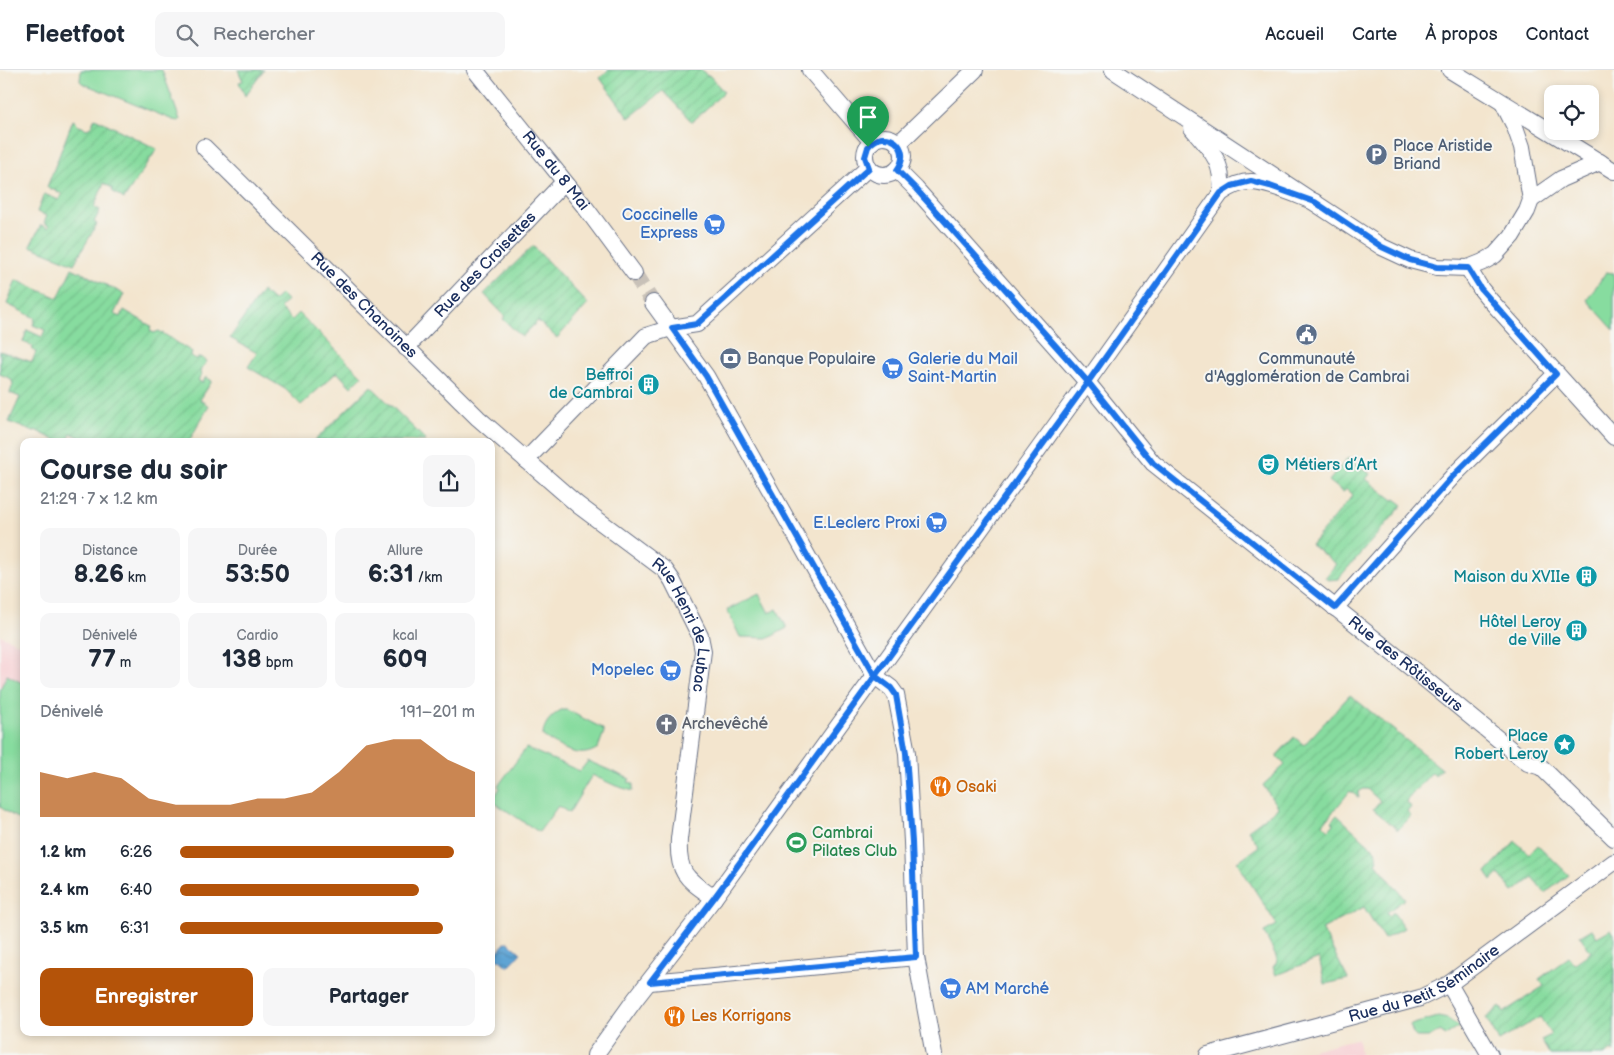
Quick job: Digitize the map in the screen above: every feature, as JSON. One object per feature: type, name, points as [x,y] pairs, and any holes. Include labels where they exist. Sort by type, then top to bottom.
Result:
[{"type":"street","name":"Rue du 8 Mai","points":[[475,70],[634,273]]},
{"type":"street","points":[[810,70],[872,142]]},
{"type":"street","points":[[898,144],[975,70]]},
{"type":"street","points":[[1113,70],[1382,247],[1410,260],[1437,267],[1468,268],[1495,255],[1512,236],[1527,211],[1531,200],[1522,147],[1515,127],[1503,103]]},
{"type":"street","points":[[1450,70],[1607,166]]},
{"type":"street","points":[[1179,114],[1219,162],[1222,181],[1221,193]]},
{"type":"street","points":[[882,138],[894,140],[898,144],[903,157],[897,170],[892,173],[880,174],[869,168],[865,157],[868,147],[872,142],[882,138]]},
{"type":"street","name":"Rue des Chanoines","points":[[204,147],[478,418],[526,460]]},
{"type":"street","points":[[1531,200],[1561,179],[1607,166]]},
{"type":"street","points":[[526,460],[646,336],[672,328],[697,324],[869,168]]},
{"type":"street","name":"Rue des Rôtisseurs","points":[[897,170],[1088,382],[1153,463],[1520,757],[1528,763],[1541,767],[1614,838]]},
{"type":"street","points":[[595,1055],[636,998],[714,898],[1088,382],[1221,193],[1232,186],[1251,181],[1315,202]]},
{"type":"street","name":"Rue des Croisettes","points":[[406,348],[564,182]]},
{"type":"street","points":[[1468,268],[1481,289],[1614,437]]},
{"type":"street","points":[[653,303],[706,376],[875,676],[891,688],[896,695],[906,753],[912,842],[916,957],[934,1055]]},
{"type":"street","points":[[1335,608],[1453,476],[1556,374]]},
{"type":"street","name":"Rue Henri de Lubac","points":[[526,460],[585,510],[665,570],[700,636],[703,643],[703,659],[679,839],[679,860],[681,868],[686,875],[714,898]]},
{"type":"street","name":"Rue du Petit Séminaire","points":[[1208,1055],[1420,998],[1449,984],[1614,862]]},
{"type":"street","points":[[650,982],[916,957]]},
{"type":"street","points":[[1449,984],[1490,1055]]},
{"type":"shaded area","points":[[0,635],[20,644],[20,820],[0,807]]},
{"type":"shaded area","points":[[1358,1038],[1360,1055],[1293,1055]]},
{"type":"green space","points":[[81,70],[162,70],[180,120],[173,120],[82,83],[80,81]]},
{"type":"green space","points":[[238,70],[264,70],[245,96],[239,82],[243,81]]},
{"type":"green space","points":[[608,70],[702,70],[724,92],[692,122],[663,91],[629,118],[600,78]]},
{"type":"green space","points":[[95,118],[157,149],[124,199],[104,183],[94,207],[100,210],[94,222],[97,224],[74,264],[30,246],[41,225],[48,228],[49,226],[44,223],[47,216],[37,212],[44,194],[59,200],[62,194],[47,187],[73,120],[77,125],[87,129],[91,127]]},
{"type":"green space","points":[[533,246],[588,304],[557,338],[538,321],[522,337],[503,319],[505,316],[484,294]]},
{"type":"green space","points":[[72,268],[124,294],[114,314],[121,317],[124,310],[151,326],[150,331],[154,333],[159,331],[192,352],[191,356],[196,359],[200,357],[207,361],[200,372],[202,374],[198,380],[202,383],[206,377],[212,381],[200,400],[209,406],[191,438],[81,438],[71,433],[69,438],[51,438],[35,430],[34,432],[9,422],[20,397],[10,393],[13,384],[11,379],[0,374],[0,351],[32,362],[36,352],[32,350],[33,346],[23,342],[27,330],[42,337],[45,330],[33,325],[35,318],[7,304],[16,280],[58,298]]},
{"type":"green space","points":[[1606,272],[1614,273],[1614,330],[1587,300]]},
{"type":"green space","points":[[262,291],[273,301],[281,294],[287,300],[280,308],[292,320],[299,313],[362,376],[351,387],[337,372],[301,405],[285,389],[248,367],[257,353],[230,338]]},
{"type":"green space","points":[[371,386],[424,438],[317,438]]},
{"type":"green space","points":[[1348,458],[1370,474],[1366,479],[1393,500],[1395,499],[1403,505],[1338,579],[1328,580],[1325,578],[1336,564],[1311,545],[1353,495],[1347,489],[1343,492],[1329,481]]},
{"type":"green space","points":[[759,594],[769,613],[777,609],[787,628],[769,638],[740,637],[727,610]]},
{"type":"green space","points":[[7,675],[20,682],[20,820],[0,807],[0,689]]},
{"type":"green space","points":[[1350,695],[1442,769],[1435,775],[1432,772],[1406,801],[1411,807],[1407,812],[1411,816],[1398,830],[1373,809],[1380,801],[1367,789],[1362,789],[1358,793],[1359,798],[1350,791],[1323,824],[1329,830],[1334,824],[1331,821],[1337,815],[1375,850],[1378,860],[1376,863],[1405,899],[1387,912],[1389,916],[1393,912],[1404,928],[1384,939],[1364,907],[1322,929],[1348,979],[1325,984],[1319,958],[1276,975],[1273,967],[1278,961],[1264,932],[1277,925],[1237,862],[1259,846],[1248,830],[1278,808],[1263,785],[1285,765],[1276,756],[1294,737],[1304,745]]},
{"type":"green space","points":[[561,710],[567,710],[602,728],[604,732],[598,748],[591,752],[576,753],[562,748],[543,736],[544,728],[548,721]]},
{"type":"green space","points":[[526,748],[580,771],[588,761],[630,779],[628,782],[633,783],[633,791],[616,786],[592,775],[569,813],[558,806],[539,832],[495,803],[495,796],[500,788],[498,786]]},
{"type":"green space","points":[[1515,841],[1529,854],[1538,845],[1569,875],[1545,893],[1533,878],[1513,892],[1499,874],[1492,881],[1486,872]]},
{"type":"green space","points":[[1592,929],[1597,937],[1611,929],[1614,934],[1614,1053],[1612,1050],[1604,1055],[1550,1055],[1541,1040],[1551,1035],[1540,1017],[1499,1041],[1486,1018],[1500,1007],[1504,1012],[1544,986],[1539,979],[1569,957],[1574,964],[1591,952],[1580,936]]},
{"type":"green space","points":[[1438,1017],[1448,1019],[1459,1027],[1444,1036],[1441,1031],[1428,1037],[1416,1037],[1413,1034],[1410,1025]]},
{"type":"water","points":[[507,941],[521,953],[508,967],[495,954]]},
{"type":"tunnel","points":[[634,273],[653,303]]},
{"type":"place","name":"Place Aristide Briand","points":[[1377,155]]},
{"type":"place","name":"Coccinelle Express","points":[[714,224]]},
{"type":"place","name":"Communauté d'Agglomération de Cambrai","points":[[1307,335]]},
{"type":"place","name":"Banque Populaire","points":[[731,359]]},
{"type":"place","name":"Galerie du Mail Saint-Martin","points":[[892,368]]},
{"type":"place","name":"Beffroi de Cambrai","points":[[649,384]]},
{"type":"place","name":"Métiers d’Art","points":[[1269,465]]},
{"type":"place","name":"E.Leclerc Proxi","points":[[936,523]]},
{"type":"place","name":"Maison du XVIIe","points":[[1586,577]]},
{"type":"place","name":"Hôtel Leroy de Ville","points":[[1577,631]]},
{"type":"place","name":"Mopelec","points":[[670,670]]},
{"type":"place","name":"Archevêché","points":[[666,724]]},
{"type":"place","name":"Place Robert Leroy","points":[[1564,745]]},
{"type":"place","name":"Osaki","points":[[940,787]]},
{"type":"place","name":"Cambrai Pilates Club","points":[[796,842]]},
{"type":"place","name":"AM Marché","points":[[950,989]]},
{"type":"place","name":"Les Korrigans","points":[[675,1016]]},
{"type":"route","points":[[868,147],[865,157],[869,168],[697,324],[672,328],[706,376],[875,676],[714,898],[650,982],[916,957],[912,842],[906,753],[899,702],[891,688],[875,676],[1088,382],[1153,463],[1335,608],[1453,476],[1556,374],[1481,289],[1468,268],[1437,267],[1394,254],[1315,202],[1251,181],[1232,186],[1221,193],[1088,382],[897,170],[903,157],[898,144],[894,140],[882,138],[872,142],[868,147]]}]
